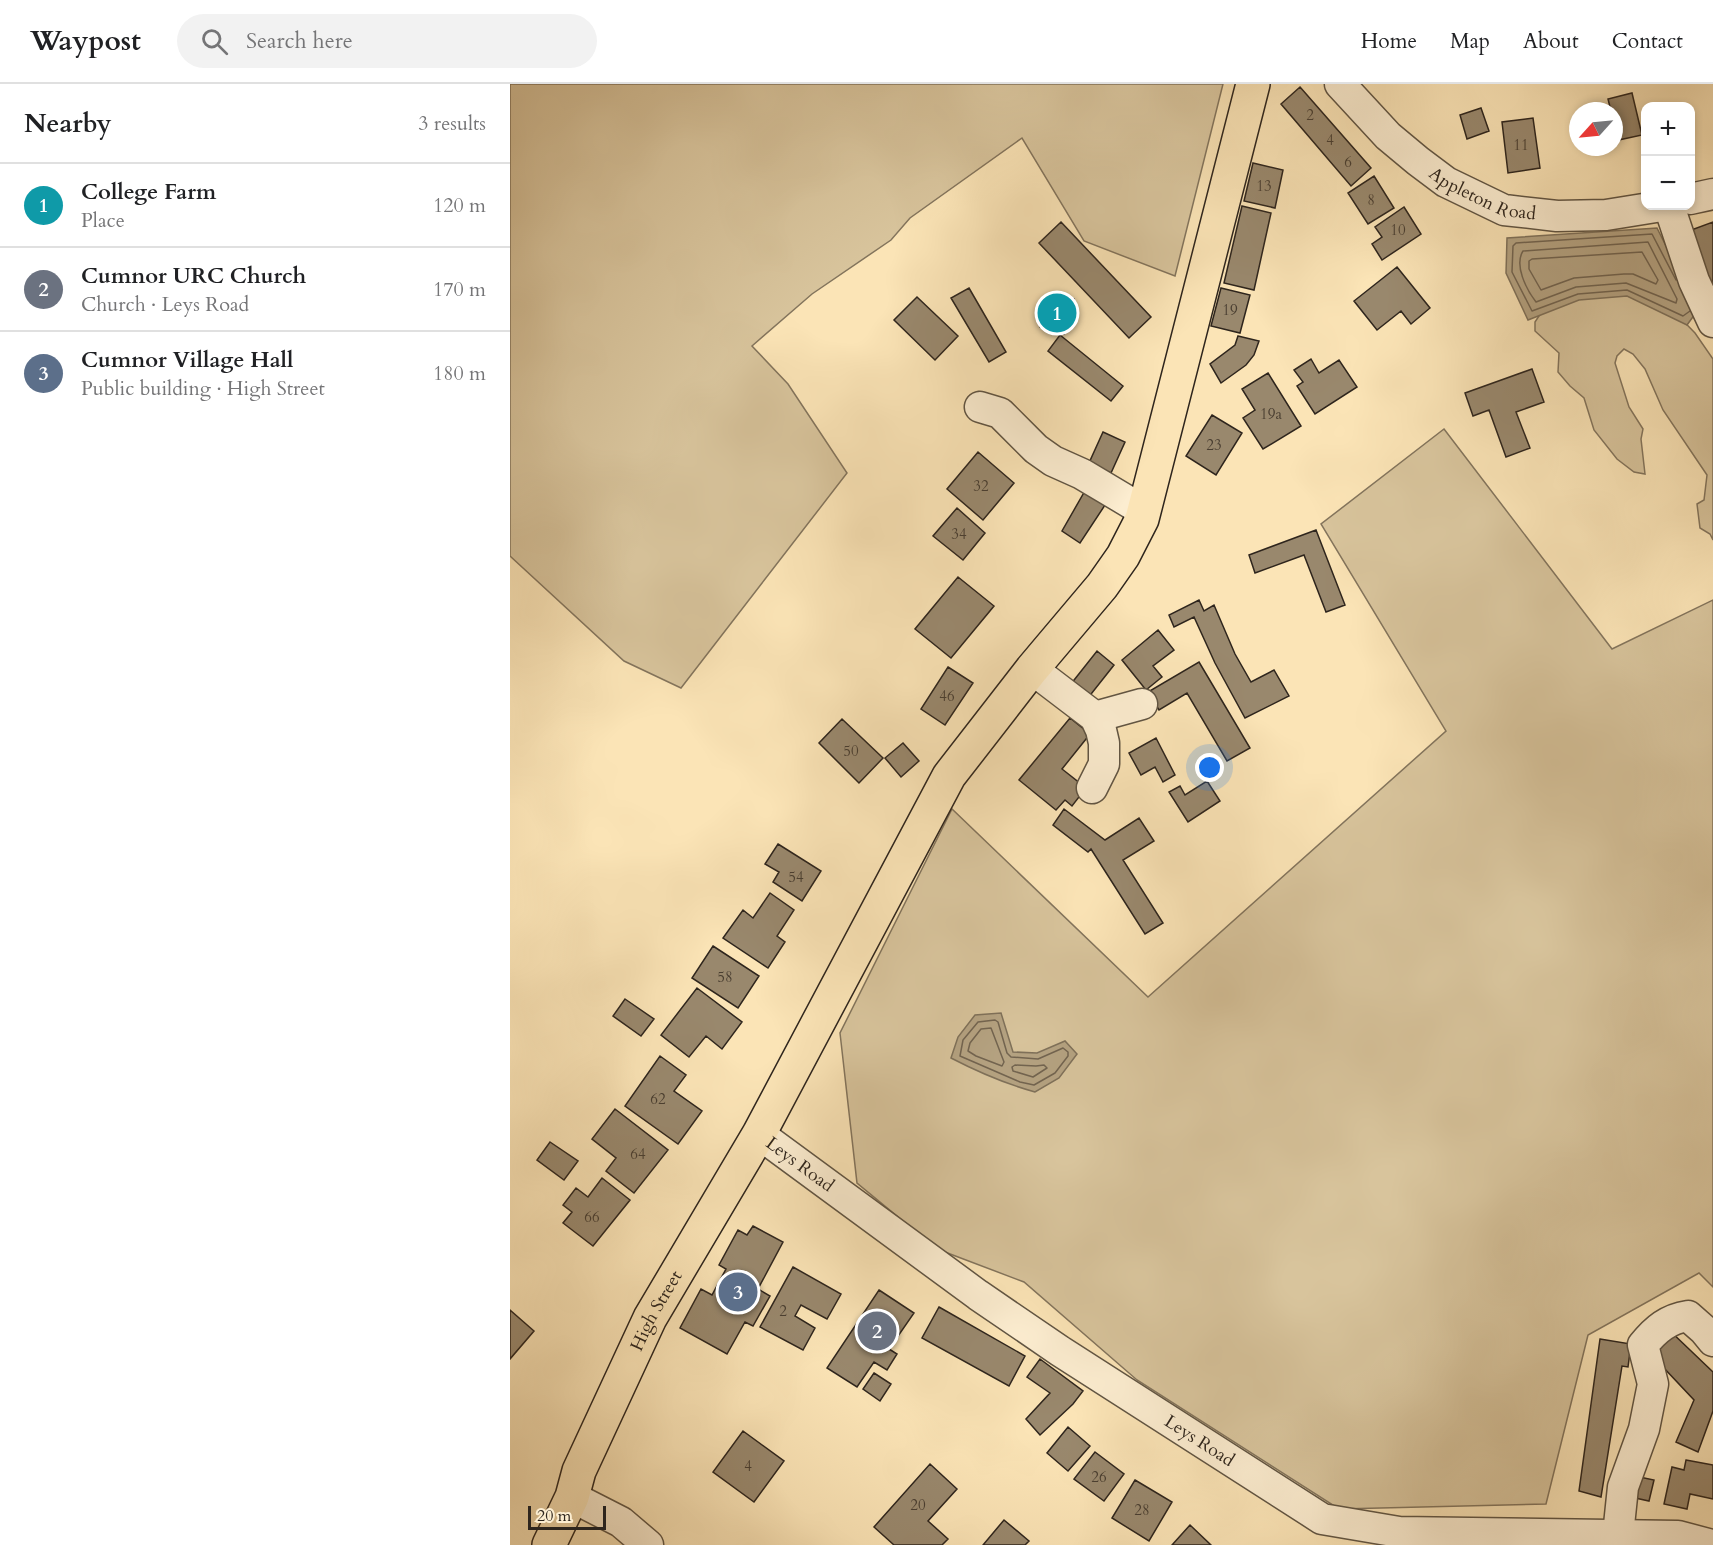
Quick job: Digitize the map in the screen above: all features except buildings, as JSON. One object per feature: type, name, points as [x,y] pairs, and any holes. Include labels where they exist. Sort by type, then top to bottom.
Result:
[{"type":"main road","name":"High Street","points":[[549,1545],[572,1497],[579,1471],[650,1318],[759,1134],[949,776],[1032,669],[1102,586],[1123,556],[1142,519],[1252,84]]},
{"type":"street","name":"Appleton Road","points":[[1340,84],[1388,136],[1418,161],[1446,182],[1504,210],[1557,216],[1606,215],[1641,209]]},
{"type":"street","points":[[1695,198],[1713,194]]},
{"type":"street","points":[[1670,210],[1694,281],[1713,322]]},
{"type":"street","points":[[981,406],[1000,413],[1036,449],[1053,461],[1082,474],[1144,511]]},
{"type":"street","points":[[1032,669],[1095,717],[1103,736],[1104,764],[1092,788]]},
{"type":"street","points":[[1095,717],[1142,704]]},
{"type":"street","name":"Leys Road","points":[[759,1134],[978,1295],[1060,1351],[1322,1519],[1399,1533],[1678,1536],[1712,1545]]},
{"type":"street","points":[[1618,1535],[1623,1487],[1644,1430],[1653,1384],[1643,1345],[1655,1330],[1674,1318],[1688,1316],[1713,1341]]},
{"type":"street","points":[[572,1497],[621,1522],[648,1545]]},
{"type":"shaded area","points":[[510,84],[1223,84],[1175,276],[1084,241],[1022,138],[910,218],[891,240],[812,294],[752,346],[788,384],[847,473],[681,688],[624,661],[510,556]]},
{"type":"shaded area","points":[[1652,289],[1695,333],[1713,359],[1713,540],[1710,534],[1700,528],[1697,504],[1704,500],[1707,475],[1663,410],[1645,369],[1633,354],[1624,349],[1617,356],[1615,363],[1629,407],[1643,429],[1641,439],[1645,474],[1634,472],[1617,459],[1594,430],[1584,398],[1558,372],[1559,353],[1535,331],[1535,322],[1552,296]]},
{"type":"shaded area","points":[[1444,429],[1612,649],[1713,600],[1713,1287],[1699,1273],[1588,1335],[1546,1504],[1339,1509],[1137,1380],[1024,1282],[937,1249],[857,1183],[840,1033],[952,809],[1148,997],[1446,731],[1321,524]]},
{"type":"water","points":[[1657,228],[1698,310],[1687,325],[1627,296],[1579,300],[1528,320],[1506,273],[1507,238]]},
{"type":"water","points":[[1001,1013],[1013,1052],[1037,1053],[1065,1041],[1077,1054],[1059,1078],[1035,1092],[992,1077],[951,1058],[958,1037],[975,1015]]},
{"type":"place","name":"College Farm","points":[[1057,313]]},
{"type":"place","name":"Cumnor Village Hall","points":[[738,1292]]},
{"type":"place","name":"Cumnor URC Church","points":[[877,1331]]}]
